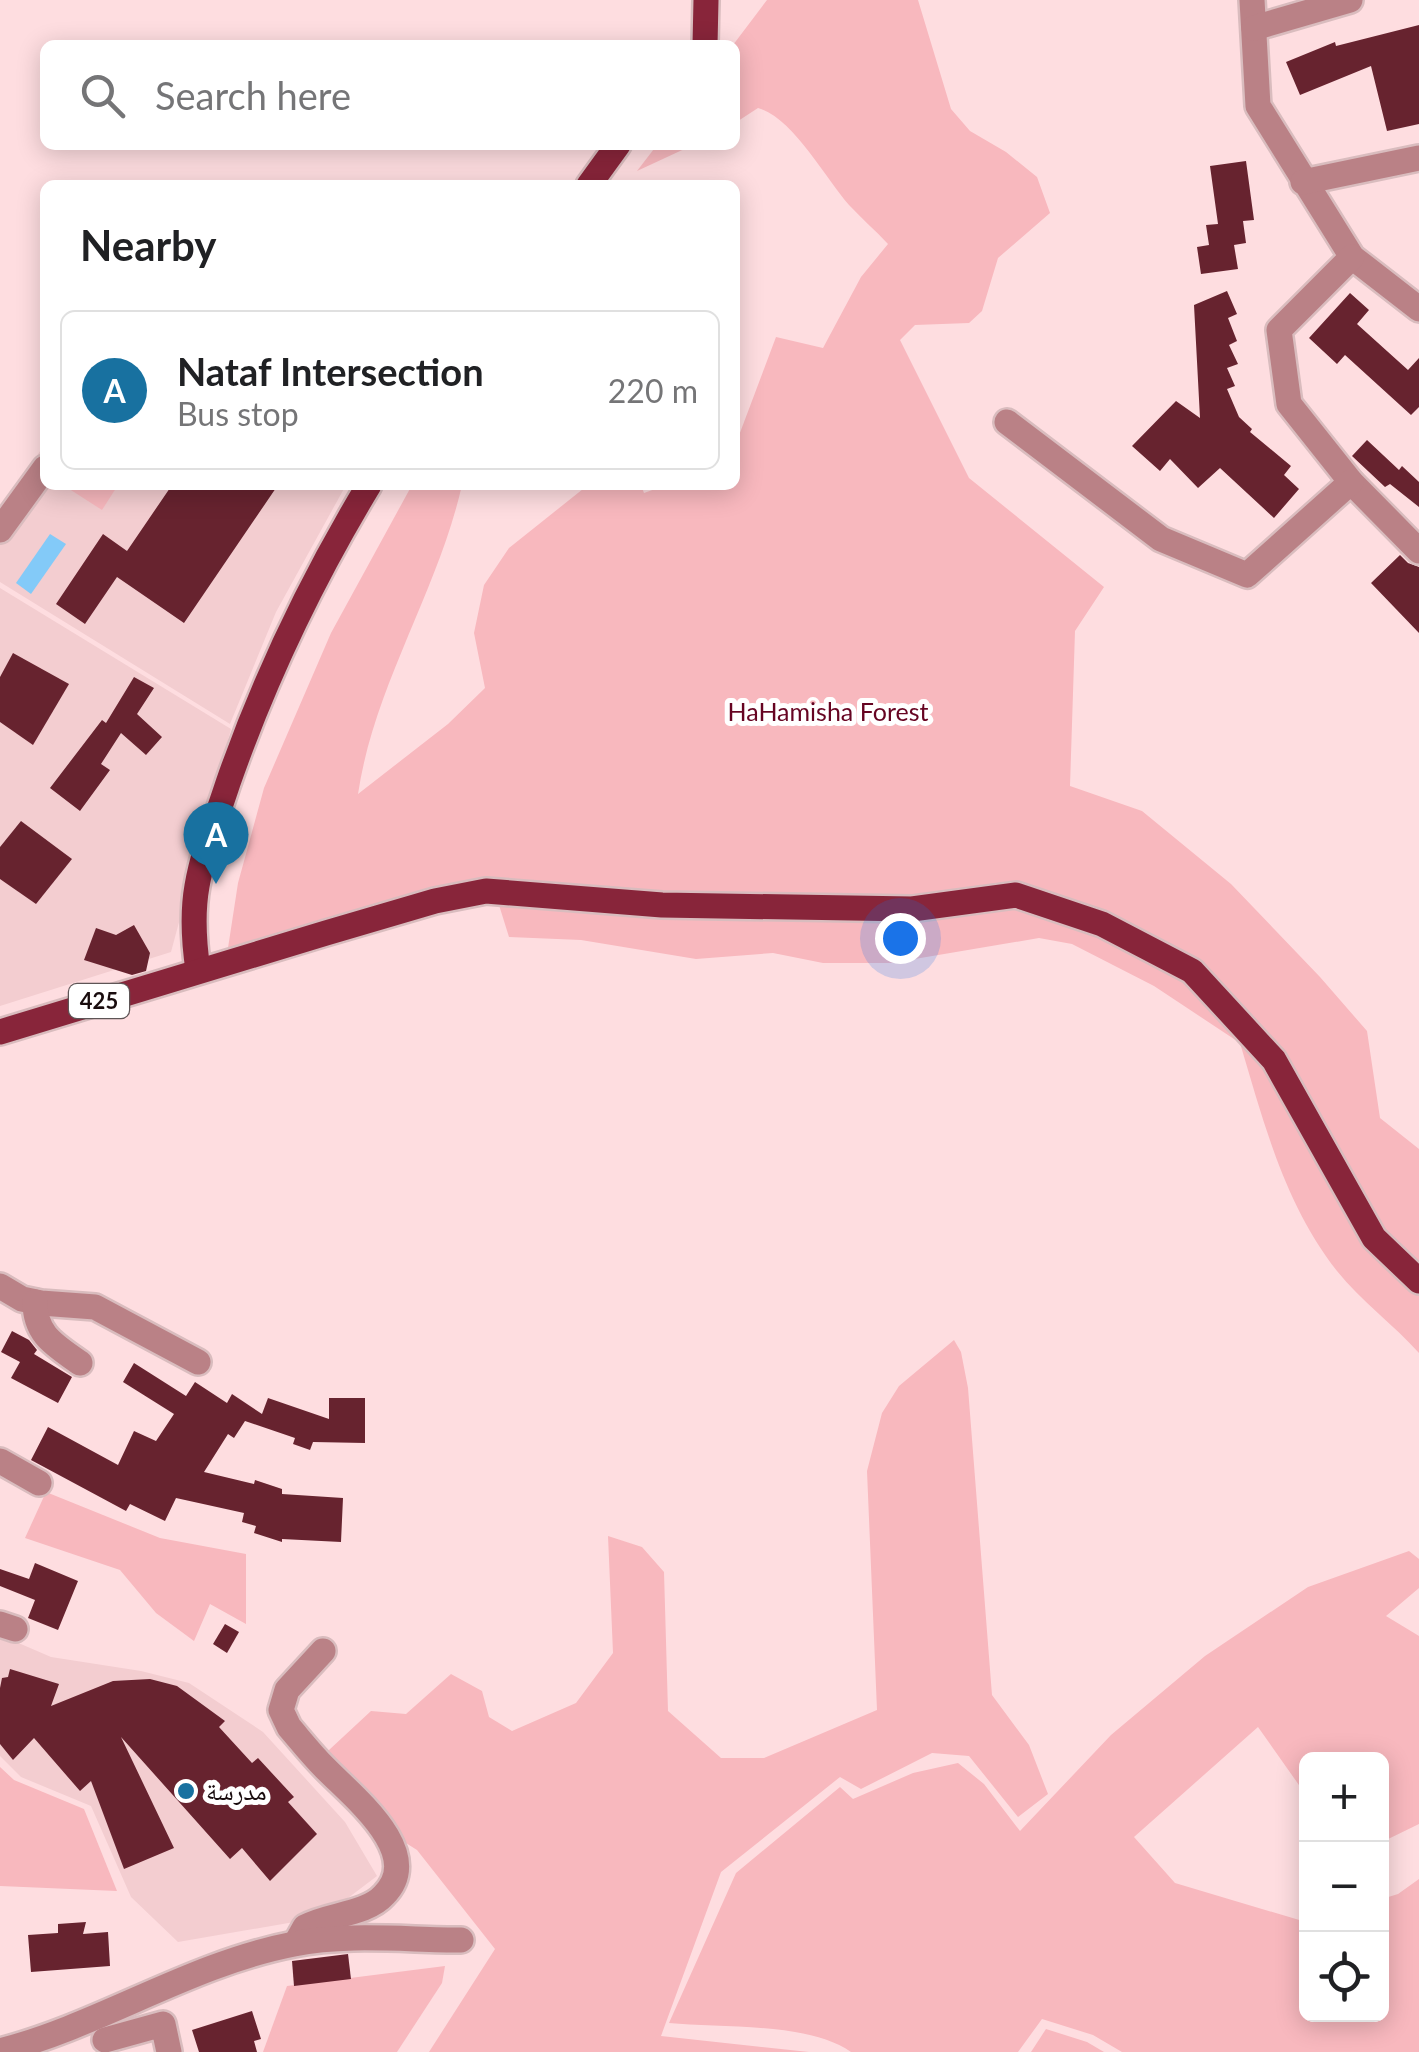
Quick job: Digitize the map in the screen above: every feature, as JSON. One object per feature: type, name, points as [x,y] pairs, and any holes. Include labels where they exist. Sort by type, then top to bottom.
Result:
[{"type":"main road","points":[[705,40],[706,0]]},
{"type":"main road","points":[[593,180],[614,150]]},
{"type":"main road","points":[[198,970],[194,945],[196,888],[242,742],[300,606],[365,490]]},
{"type":"main road","name":"425","points":[[0,1032],[435,901],[486,891],[662,905],[912,909],[1016,895],[1102,924],[1192,970],[1274,1060],[1374,1238],[1419,1281]]},
{"type":"street","points":[[1252,0],[1258,106],[1352,257],[1419,309]]},
{"type":"street","points":[[1254,28],[1350,0]]},
{"type":"street","points":[[1303,182],[1419,158]]},
{"type":"street","points":[[1352,257],[1279,330],[1290,404],[1352,482],[1419,551]]},
{"type":"street","points":[[1007,422],[1161,540],[1247,575],[1352,482]]},
{"type":"street","points":[[0,530],[40,475]]},
{"type":"street","points":[[0,1286],[35,1302],[95,1307],[198,1362]]},
{"type":"street","points":[[35,1302],[42,1336],[80,1362]]},
{"type":"street","points":[[0,1461],[40,1484]]},
{"type":"street","points":[[296,1943],[305,1926],[386,1895],[396,1871],[396,1858],[374,1818],[323,1767],[289,1727],[281,1710],[287,1690],[324,1651]]},
{"type":"street","points":[[0,2051],[180,1979],[296,1943],[462,1940]]},
{"type":"street","points":[[100,2014],[106,2046],[163,2024],[169,2052]]},
{"type":"street","points":[[0,2039],[18,2042],[38,2038]]},
{"type":"shaded area","points":[[40,451],[40,490],[343,490],[276,612],[230,724],[0,582],[0,509]]},
{"type":"shaded area","points":[[0,588],[231,729],[171,952],[0,1006]]},
{"type":"shaded area","name":"مدرسة","points":[[0,1635],[51,1657],[189,1683],[263,1732],[345,1822],[377,1876],[323,1917],[178,1942],[131,1897],[91,1806],[21,1777],[0,1756]]},
{"type":"green space","name":"HaHamisha Forest","points":[[767,0],[918,0],[951,109],[970,131],[1006,152],[1037,177],[1050,213],[998,258],[982,311],[969,323],[915,325],[900,340],[969,478],[1104,587],[1075,631],[1070,786],[1142,811],[1231,884],[1367,1031],[1380,1118],[1419,1149],[1419,1353],[1346,1282],[1303,1218],[1278,1162],[1240,1043],[1154,986],[1072,944],[1039,938],[891,963],[823,963],[773,953],[696,959],[581,940],[509,937],[494,889],[238,967],[228,948],[238,883],[264,788],[331,633],[409,490],[461,490],[438,563],[378,715],[358,794],[448,724],[485,688],[474,633],[484,585],[509,548],[582,490],[740,490],[740,433],[776,337],[823,348],[861,277],[888,244],[849,205],[784,124],[758,108],[740,120],[740,40],[737,40]]},
{"type":"green space","points":[[653,150],[682,150],[637,171]]},
{"type":"green space","points":[[71,490],[115,490],[102,510]]},
{"type":"green space","points":[[954,1340],[961,1352],[968,1388],[992,1695],[1029,1745],[1048,1794],[1018,1817],[969,1756],[932,1753],[861,1789],[840,1777],[721,1872],[661,2036],[809,2052],[429,2052],[495,1949],[417,1850],[371,1821],[315,1763],[371,1711],[406,1714],[451,1674],[482,1691],[489,1717],[512,1731],[576,1703],[613,1653],[608,1536],[642,1547],[664,1572],[668,1711],[721,1758],[764,1758],[877,1710],[867,1471],[882,1413],[899,1386]]},
{"type":"green space","points":[[46,1492],[160,1538],[246,1554],[246,1624],[210,1604],[194,1641],[156,1613],[120,1570],[25,1538]]},
{"type":"green space","points":[[1409,1551],[1419,1559],[1419,1588],[1386,1616],[1419,1636],[1419,1824],[1389,1839],[1389,1752],[1299,1752],[1299,1785],[1258,1727],[1134,1837],[1175,1883],[1299,1920],[1299,2022],[1389,2022],[1389,1897],[1419,1879],[1419,2052],[1122,2052],[1093,2035],[1042,2019],[1018,2052],[851,2052],[833,2042],[788,2031],[669,2023],[736,1873],[840,1787],[853,1799],[913,1773],[958,1763],[984,1784],[1020,1831],[1111,1735],[1205,1656],[1308,1587]]},
{"type":"green space","points":[[0,1767],[14,1780],[84,1809],[117,1891],[0,1886]]},
{"type":"green space","points":[[445,1966],[442,1983],[397,2052],[263,2052],[287,1986]]},
{"type":"green space","points":[[1046,2029],[1087,2042],[1104,2052],[1031,2052]]},
{"type":"water","points":[[50,534],[66,544],[31,594],[16,583]]},
{"type":"building","points":[[1419,25],[1419,124],[1387,131],[1371,66],[1300,95],[1286,62],[1335,42],[1336,46]]},
{"type":"building","points":[[1246,161],[1254,220],[1243,221],[1246,243],[1234,245],[1238,269],[1201,274],[1197,247],[1209,245],[1206,225],[1218,224],[1210,166]]},
{"type":"building","points":[[1227,291],[1237,314],[1228,318],[1237,341],[1229,345],[1238,364],[1227,368],[1235,386],[1227,389],[1239,417],[1252,429],[1250,432],[1291,466],[1284,475],[1299,489],[1274,518],[1220,468],[1198,488],[1170,459],[1160,471],[1132,446],[1176,401],[1200,418],[1194,305]]},
{"type":"building","points":[[1350,293],[1369,310],[1357,324],[1408,370],[1419,358],[1419,407],[1411,415],[1345,355],[1337,364],[1309,338]]},
{"type":"building","points":[[1367,440],[1399,470],[1402,466],[1419,482],[1419,507],[1390,484],[1385,487],[1352,456]]},
{"type":"building","points":[[169,490],[275,490],[184,623],[117,577],[85,624],[56,604],[103,534],[127,551]]},
{"type":"building","points":[[1400,555],[1419,567],[1419,633],[1371,583]]},
{"type":"building","points":[[13,653],[69,684],[33,745],[0,722],[0,677]]},
{"type":"building","points":[[134,677],[154,688],[137,714],[162,737],[146,755],[121,733],[101,764],[110,770],[80,811],[50,788],[102,720],[106,723]]},
{"type":"building","points":[[21,821],[72,859],[36,904],[0,879],[0,847]]},
{"type":"building","points":[[134,925],[150,953],[146,971],[132,975],[84,960],[96,928],[116,935]]},
{"type":"building","points":[[12,1331],[29,1340],[37,1350],[34,1354],[72,1377],[58,1403],[11,1378],[20,1362],[1,1352]]},
{"type":"building","points":[[134,1363],[186,1396],[195,1382],[227,1403],[232,1394],[262,1414],[268,1398],[329,1419],[329,1398],[365,1398],[365,1443],[313,1442],[310,1450],[293,1444],[295,1438],[245,1421],[234,1438],[228,1434],[204,1472],[254,1484],[255,1480],[282,1489],[282,1494],[343,1498],[341,1542],[282,1542],[254,1533],[256,1526],[242,1522],[244,1513],[176,1498],[165,1521],[130,1504],[126,1511],[31,1460],[48,1427],[118,1465],[134,1431],[156,1441],[174,1414],[123,1382]]},
{"type":"building","points":[[35,1563],[78,1581],[58,1630],[28,1618],[35,1600],[0,1586],[0,1569],[29,1579]]},
{"type":"building","points":[[225,1624],[239,1632],[227,1653],[213,1644]]},
{"type":"building","points":[[10,1669],[59,1684],[51,1706],[113,1681],[150,1679],[177,1686],[225,1721],[219,1727],[252,1763],[258,1758],[294,1797],[288,1802],[317,1834],[270,1881],[242,1848],[230,1859],[121,1737],[174,1848],[124,1869],[91,1781],[80,1791],[34,1738],[13,1760],[0,1744],[0,1688]]},
{"type":"building","points":[[86,1922],[83,1934],[108,1932],[110,1966],[31,1972],[28,1935],[58,1933],[58,1924]]},
{"type":"building","points":[[348,1954],[351,1979],[294,1986],[292,1961]]},
{"type":"building","points":[[252,2011],[261,2039],[254,2041],[257,2052],[199,2052],[192,2030]]},
{"type":"place","name":"Nataf Intersection","points":[[216,884]]},
{"type":"place","name":"مدرسة","points":[[186,1791]]}]
